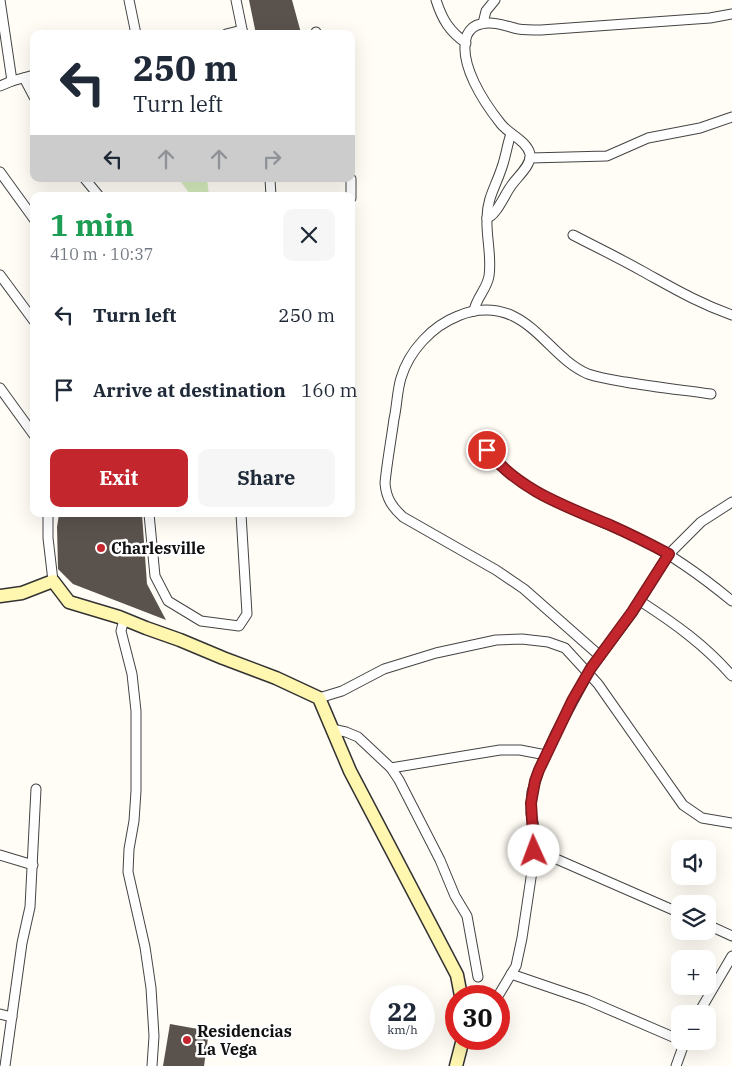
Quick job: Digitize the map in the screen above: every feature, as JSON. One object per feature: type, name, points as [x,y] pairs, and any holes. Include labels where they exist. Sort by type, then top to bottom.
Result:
[{"type":"street","points":[[0,0],[12,81]]},
{"type":"street","points":[[129,0],[135,30]]},
{"type":"street","points":[[236,0],[243,30]]},
{"type":"street","points":[[436,0],[445,23],[452,32],[466,43]]},
{"type":"street","points":[[483,23],[486,11],[495,0]]},
{"type":"street","points":[[487,218],[492,216],[506,192],[528,164],[530,158],[527,148],[503,126],[476,87],[466,60],[466,43],[471,29],[483,23],[495,23],[528,30],[710,18],[732,14]]},
{"type":"street","points":[[0,86],[30,76]]},
{"type":"street","points":[[24,78],[30,89]]},
{"type":"street","points":[[530,158],[607,156],[648,138],[694,129],[732,117]]},
{"type":"street","points":[[474,311],[490,275],[487,218],[490,196],[500,176],[512,134]]},
{"type":"street","points":[[0,172],[30,213]]},
{"type":"street","points":[[88,182],[96,192]]},
{"type":"street","points":[[573,236],[635,267],[684,295],[732,315]]},
{"type":"street","points":[[0,275],[30,316]]},
{"type":"street","points":[[600,656],[524,588],[403,517],[394,508],[388,499],[385,483],[399,388],[405,368],[414,353],[433,331],[450,319],[474,311],[497,311],[521,320],[566,361],[593,376],[711,394]]},
{"type":"street","points":[[0,388],[30,429]]},
{"type":"street","points":[[487,450],[497,463],[526,485],[568,509],[611,525],[669,554],[732,600]]},
{"type":"street","points":[[504,985],[516,966],[522,938],[534,851],[534,827],[531,814],[532,798],[535,781],[546,755],[588,672],[640,601],[669,554],[701,522],[732,502]]},
{"type":"street","points":[[48,517],[48,538],[54,581],[69,602],[124,619],[276,678],[320,698],[342,691],[384,669],[436,653],[496,640],[522,639],[548,642],[565,648],[588,672],[614,704],[683,804],[702,818],[732,823]]},
{"type":"street","points":[[149,517],[154,576],[168,601],[201,620],[238,626],[247,614],[241,517]]},
{"type":"street","points":[[0,596],[22,593],[54,581]]},
{"type":"street","points":[[640,601],[692,636],[732,676]]},
{"type":"street","points":[[124,619],[121,631],[132,674],[136,711],[136,791],[128,872],[145,947],[151,988],[154,1036],[152,1066]]},
{"type":"street","points":[[320,698],[350,771],[457,974],[459,985]]},
{"type":"street","points":[[332,729],[358,737],[391,768],[406,792],[440,860],[455,896],[467,916],[478,977]]},
{"type":"street","points":[[391,768],[500,750],[520,750],[546,755]]},
{"type":"street","points":[[5,1066],[22,943],[30,907],[36,789]]},
{"type":"street","points":[[534,851],[671,909]]},
{"type":"street","points":[[0,855],[33,864]]},
{"type":"street","points":[[716,929],[732,936]]},
{"type":"street","points":[[703,1005],[732,956]]},
{"type":"street","points":[[511,974],[587,1000],[671,1036]]},
{"type":"street","points":[[0,1014],[12,1017]]},
{"type":"street","points":[[456,1066],[460,1050]]},
{"type":"street","points":[[676,1066],[680,1050]]},
{"type":"green space","points":[[181,182],[207,182],[209,192],[188,192]]},
{"type":"building","points":[[249,0],[292,0],[300,30],[255,30]]},
{"type":"building","name":"Charlesville","points":[[59,517],[142,517],[147,584],[166,620],[73,584],[58,569]]},
{"type":"building","name":"Residencias La Vega","points":[[170,1024],[209,1031],[204,1066],[163,1066]]},
{"type":"place","name":"Charlesville","points":[[101,548]]},
{"type":"place","name":"Residencias La Vega","points":[[187,1040]]},
{"type":"route","points":[[487,450],[497,463],[510,474],[568,509],[611,525],[669,554],[632,612],[591,668],[556,732],[539,770],[532,792],[531,814],[534,827],[534,851]]}]
